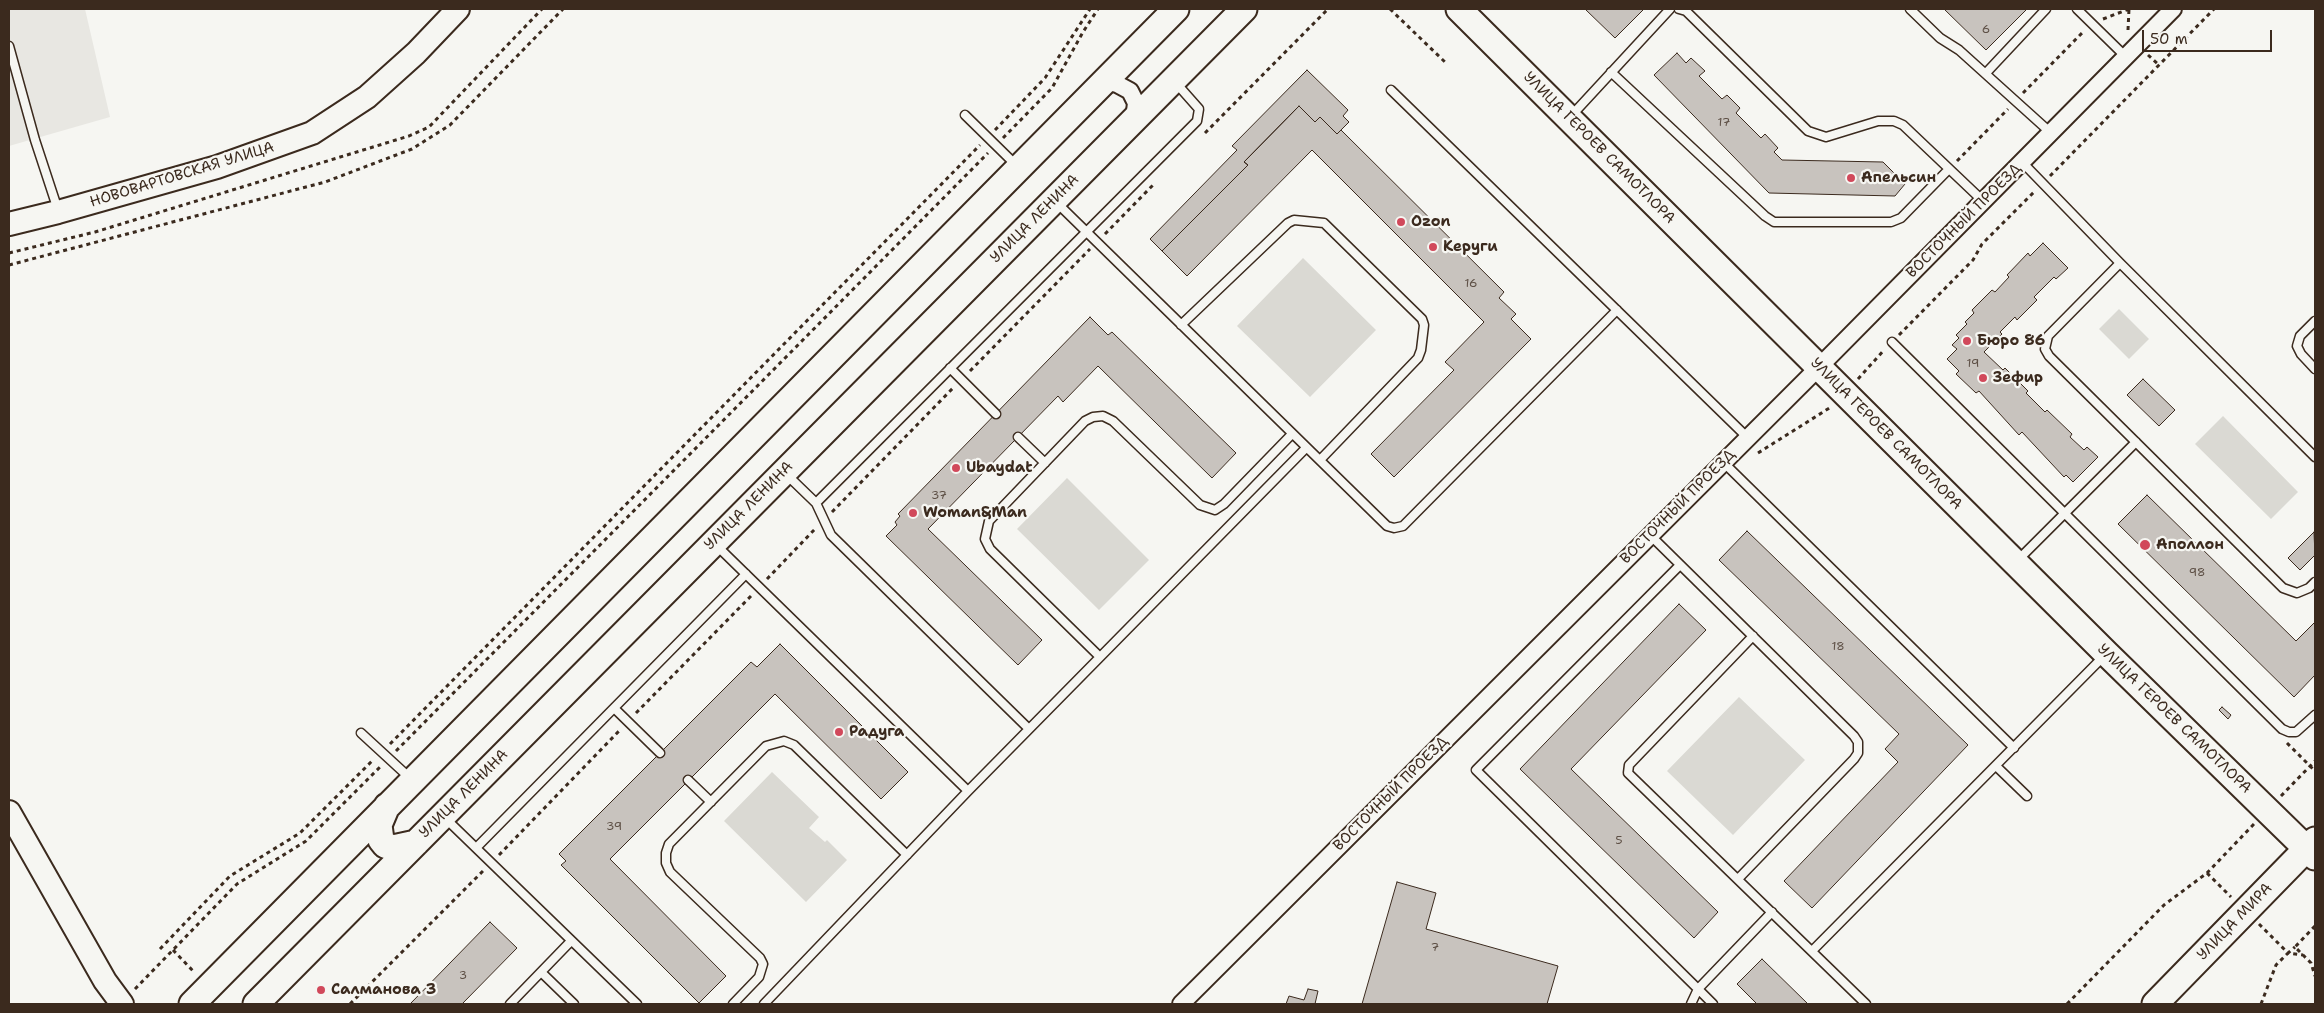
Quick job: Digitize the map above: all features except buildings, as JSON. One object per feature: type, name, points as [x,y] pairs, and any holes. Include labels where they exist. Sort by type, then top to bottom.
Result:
[{"type":"main road","name":"НОВОВАРТОВСКАЯ УЛИЦА","points":[[9,224],[217,167],[312,132],[366,97],[416,53],[458,9]]},
{"type":"main road","points":[[192,1004],[1176,9]]},
{"type":"main road","name":"УЛИЦА ЛЕНИНА","points":[[256,1004],[1244,9]]},
{"type":"main road","name":"УЛИЦА ГЕРОЕВ САМОТЛОРА","points":[[1458,9],[2107,654],[2312,849]]},
{"type":"main road","points":[[387,806],[379,825],[381,840],[393,848],[416,842]]},
{"type":"main road","points":[[9,812],[105,981],[121,1004]]},
{"type":"main road","name":"УЛИЦА МИРА","points":[[2155,1004],[2312,849]]},
{"type":"street","name":"ВОСТОЧНЫЙ ПРОЕЗД","points":[[1181,1004],[1819,367],[2173,9]]},
{"type":"street","points":[[1100,84],[1108,82],[1117,84],[1130,91],[1136,103],[1134,120]]},
{"type":"lane","points":[[1569,118],[1670,9]]},
{"type":"lane","points":[[1679,9],[1686,11],[1808,131],[1826,137],[1878,121],[1894,121],[1902,125],[1984,201]]},
{"type":"lane","points":[[1910,9],[1940,38],[1959,50],[2051,132]]},
{"type":"lane","points":[[1986,73],[2046,9]]},
{"type":"lane","points":[[2077,9],[2126,57]]},
{"type":"lane","points":[[9,46],[35,140],[58,212]]},
{"type":"lane","points":[[1611,72],[1765,216],[1774,222],[1891,222],[1901,218],[1949,169]]},
{"type":"lane","points":[[816,502],[1197,121],[1199,109],[1173,80]]},
{"type":"lane","points":[[1391,90],[1748,438]]},
{"type":"lane","points":[[965,115],[1018,167]]},
{"type":"lane","points":[[2022,162],[2120,263],[2315,457]]},
{"type":"lane","points":[[1054,201],[1387,526],[1399,528],[1616,310]]},
{"type":"lane","points":[[1181,325],[1288,223],[1294,220],[1324,222],[1422,319],[1424,325],[1421,350],[1418,358],[1320,460]]},
{"type":"lane","points":[[2120,263],[2048,336],[2045,349],[2049,356],[2283,588],[2297,593],[2309,588],[2315,582]]},
{"type":"lane","points":[[2315,321],[2300,336],[2297,346],[2301,354],[2315,369]]},
{"type":"lane","points":[[1892,342],[2282,728],[2289,732],[2296,732],[2315,715]]},
{"type":"lane","points":[[950,368],[996,414]]},
{"type":"lane","points":[[1100,657],[990,549],[985,539],[989,521],[1084,421],[1093,417],[1103,416],[1113,421],[1200,505],[1215,510],[1224,504],[1292,434]]},
{"type":"lane","points":[[1018,437],[1044,463]]},
{"type":"lane","points":[[2016,562],[2136,442]]},
{"type":"lane","points":[[764,1004],[968,791],[1306,448]]},
{"type":"lane","points":[[1723,462],[2014,748]]},
{"type":"lane","points":[[784,472],[816,502],[831,535],[1030,729]]},
{"type":"lane","points":[[1650,535],[1858,742],[1858,753],[1738,879]]},
{"type":"lane","points":[[713,542],[968,791]]},
{"type":"lane","points":[[1680,565],[1476,770],[1713,1004]]},
{"type":"lane","points":[[476,848],[746,574]]},
{"type":"lane","points":[[1753,636],[1628,765],[1628,774],[1866,1004]]},
{"type":"lane","points":[[1812,951],[2107,654]]},
{"type":"lane","points":[[615,709],[660,753]]},
{"type":"lane","points":[[362,733],[412,781]]},
{"type":"lane","points":[[733,1004],[759,977],[763,964],[760,958],[670,872],[666,863],[669,844],[766,746],[784,741],[794,745],[907,855]]},
{"type":"lane","points":[[1996,766],[2027,796]]},
{"type":"lane","points":[[688,780],[710,802]]},
{"type":"lane","points":[[443,816],[636,1004]]},
{"type":"lane","points":[[1691,1004],[1698,989],[1772,912]]},
{"type":"lane","points":[[510,1004],[571,941]]},
{"type":"lane","points":[[541,972],[574,1004]]},
{"type":"path","points":[[9,265],[325,182],[412,149],[450,125],[563,9]]},
{"type":"path","points":[[160,949],[230,876],[300,833],[381,752],[988,138],[1045,78],[1090,9]]},
{"type":"path","points":[[121,1004],[238,884],[306,841],[1052,88],[1098,9]]},
{"type":"path","points":[[1202,136],[1328,9]]},
{"type":"path","points":[[1390,9],[1446,63]]},
{"type":"path","points":[[1949,169],[2091,24],[2129,9]]},
{"type":"path","points":[[1736,475],[1758,453],[1831,407],[1973,260],[1982,244],[2214,9]]},
{"type":"path","points":[[350,1004],[1160,178]]},
{"type":"path","points":[[2067,1004],[2164,905],[2207,873]]},
{"type":"path","points":[[2315,926],[2295,947],[2311,963],[2315,976]]},
{"type":"path","points":[[2261,1004],[2276,965],[2288,953],[2302,955]]},
{"type":"shaded area","points":[[9,9],[85,9],[110,117],[9,146]]},
{"type":"shaded area","points":[[1303,258],[1376,330],[1310,397],[1237,326]]},
{"type":"shaded area","points":[[2119,309],[2149,339],[2129,359],[2099,329]]},
{"type":"shaded area","points":[[2223,416],[2298,492],[2271,519],[2195,444]]},
{"type":"shaded area","points":[[1067,478],[1149,560],[1099,610],[1017,529]]},
{"type":"shaded area","points":[[1739,697],[1805,760],[1733,835],[1667,771]]},
{"type":"shaded area","points":[[772,772],[819,817],[809,828],[825,842],[827,840],[847,860],[806,902],[724,821]]},
{"type":"place","name":"Апельсин","points":[[1851,178]]},
{"type":"place","name":"Ozon","points":[[1401,222]]},
{"type":"place","name":"Керуги","points":[[1433,247]]},
{"type":"place","name":"Бюро 86","points":[[1967,341]]},
{"type":"place","name":"Зефир","points":[[1983,378]]},
{"type":"place","name":"Ubaydat","points":[[956,468]]},
{"type":"place","name":"Woman&Man","points":[[913,513]]},
{"type":"place","name":"Аполлон","points":[[2145,545]]},
{"type":"place","name":"Радуга","points":[[839,732]]},
{"type":"place","name":"Салманова 3","points":[[321,990]]}]
